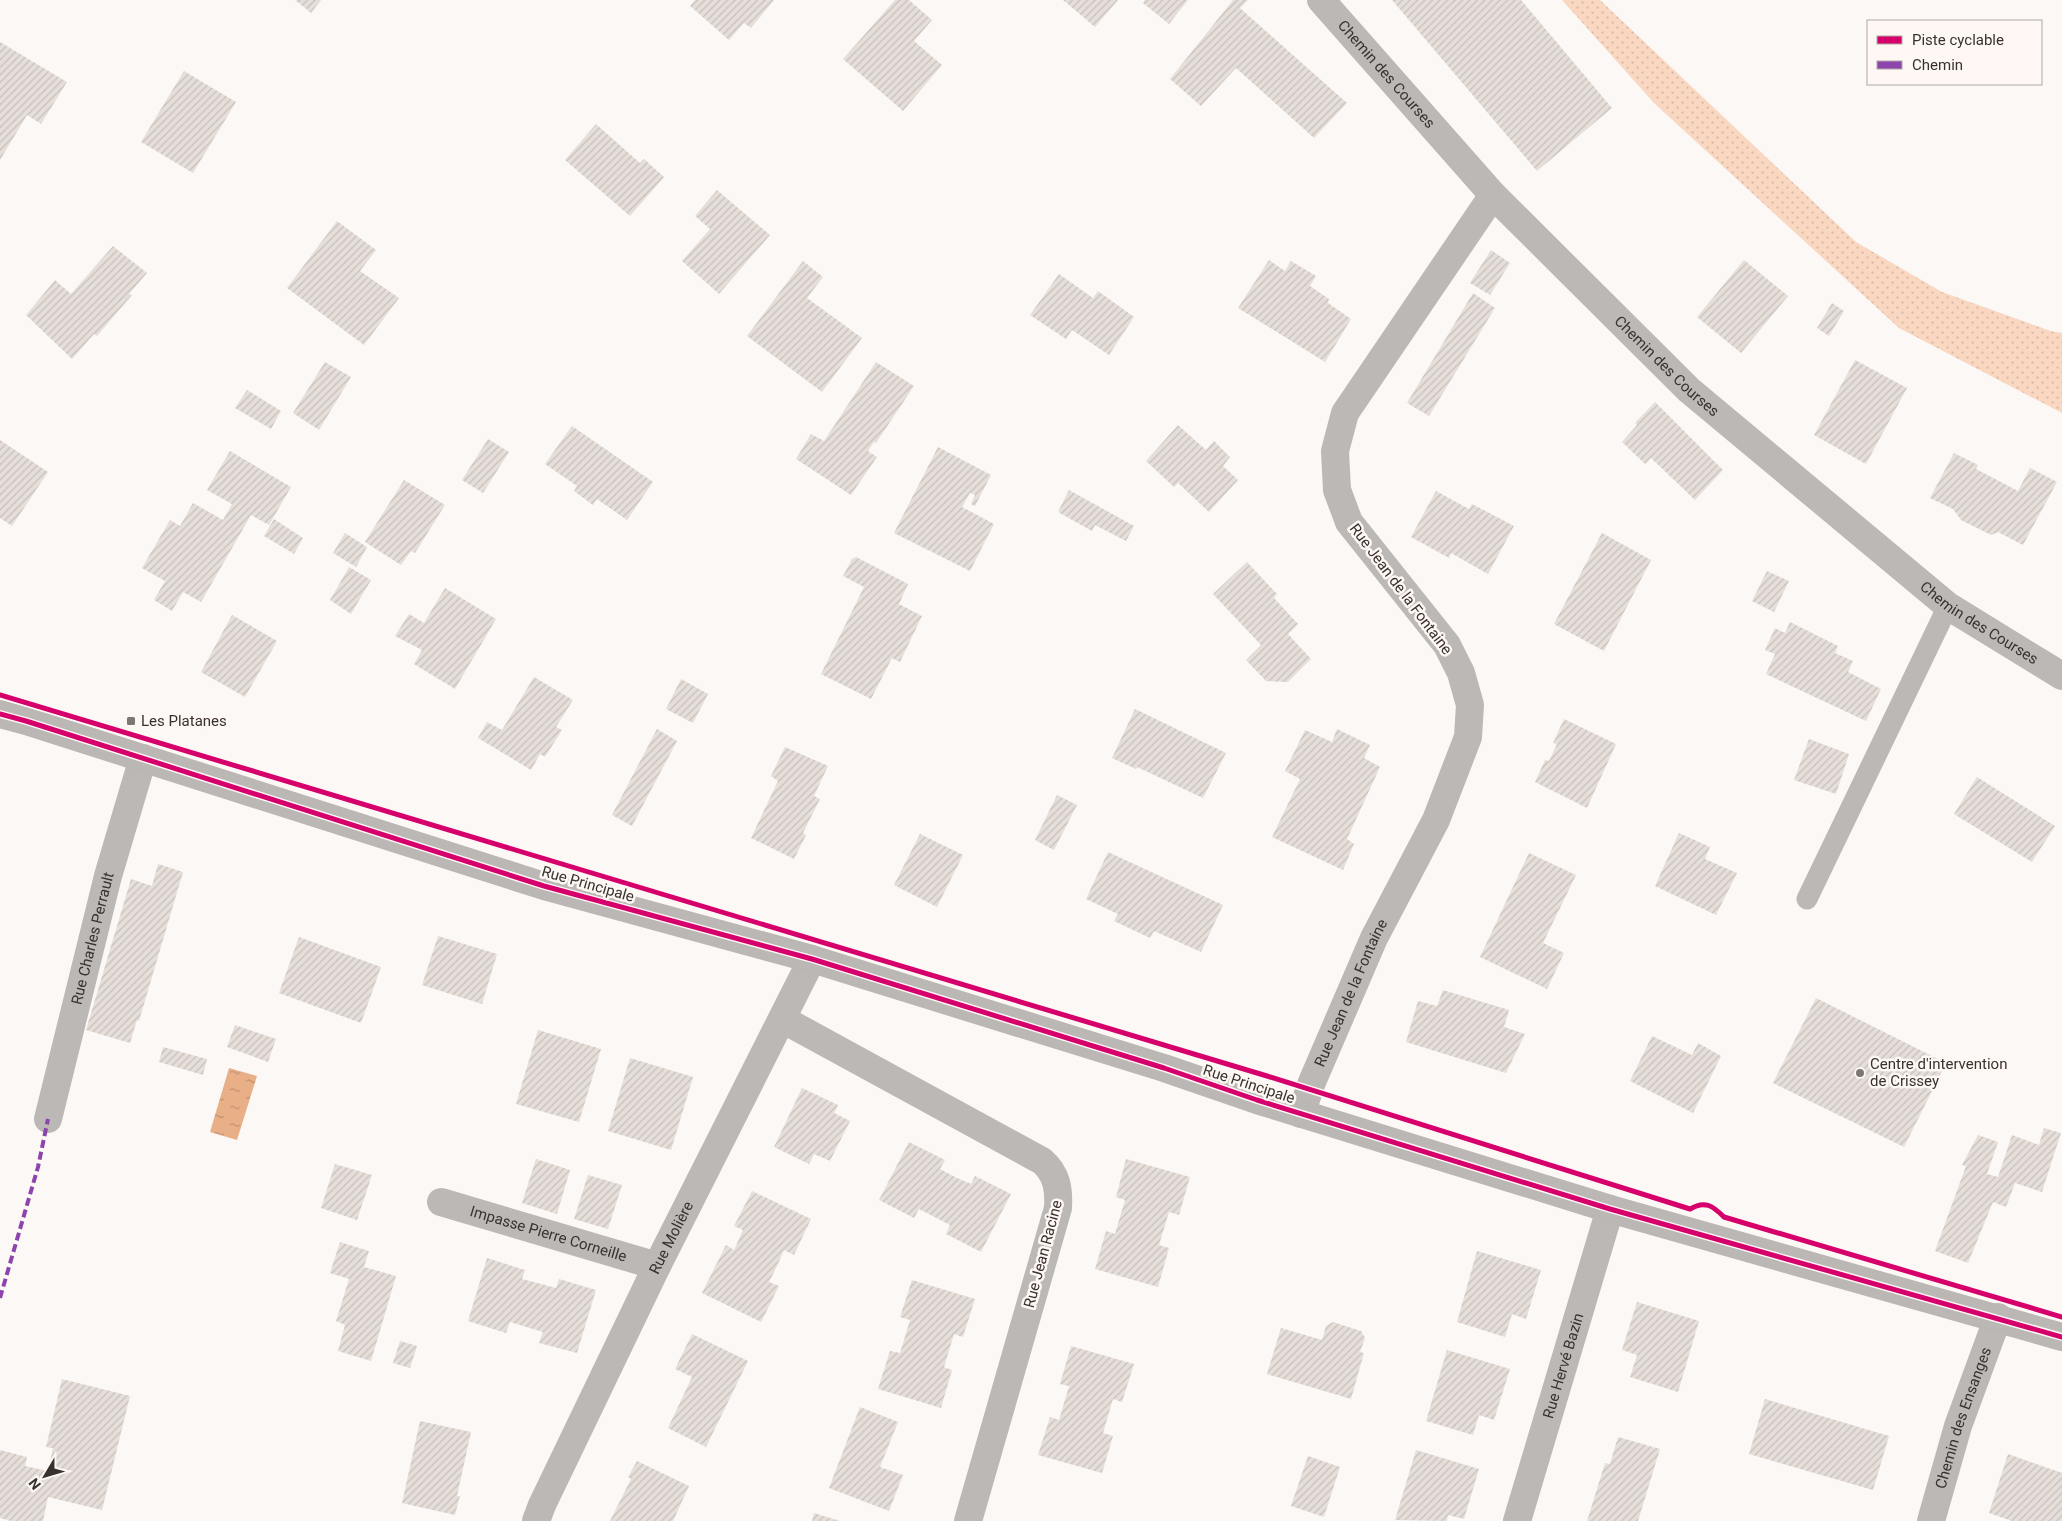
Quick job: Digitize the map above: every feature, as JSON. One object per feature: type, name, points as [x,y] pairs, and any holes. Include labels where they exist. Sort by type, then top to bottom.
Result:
[{"type":"street","name":"Chemin des Courses","points":[[1321,0],[1493,195],[1689,390],[1948,606],[2062,676]]},
{"type":"street","name":"Rue Jean de la Fontaine","points":[[1301,1114],[1312,1082],[1374,938],[1436,820],[1468,737],[1470,706],[1462,673],[1447,645],[1349,522],[1337,490],[1335,451],[1345,413],[1493,195]]},
{"type":"street","name":"Rue Principale","points":[[0,714],[544,886],[812,959],[1164,1068],[1301,1114],[1610,1209],[2062,1336]]},
{"type":"street","name":"Rue Charles Perrault","points":[[48,1119],[108,876],[143,758]]},
{"type":"street","name":"Rue Molière","points":[[536,1521],[658,1266],[812,959]]},
{"type":"street","name":"Rue Jean Racine","points":[[782,1019],[1042,1161],[1050,1168],[1059,1189],[1058,1208],[968,1521]]},
{"type":"street","name":"Impasse Pierre Corneille","points":[[441,1202],[658,1266]]},
{"type":"street","name":"Rue Hervé Bazin","points":[[1517,1521],[1610,1209]]},
{"type":"street","name":"Chemin des Ensanges","points":[[1931,1521],[1958,1426],[1998,1317]]},
{"type":"lane","points":[[1807,899],[1948,606]]},
{"type":"shaded area","points":[[1562,0],[1600,0],[1856,242],[1942,292],[2051,331],[2062,333],[2062,413],[1899,328],[1654,103]]},
{"type":"water","points":[[229,1068],[257,1076],[237,1140],[210,1132]]},
{"type":"building","points":[[295,0],[321,0],[311,13]]},
{"type":"building","points":[[695,0],[774,0],[751,28],[744,23],[729,40],[690,6]]},
{"type":"building","points":[[895,0],[909,0],[932,20],[914,41],[942,65],[903,111],[843,59]]},
{"type":"building","points":[[1063,0],[1118,0],[1095,27]]},
{"type":"building","points":[[1145,0],[1188,0],[1169,24],[1143,3]]},
{"type":"building","points":[[1233,0],[1248,0],[1240,8],[1347,103],[1314,138],[1236,68],[1201,106],[1170,79]]},
{"type":"building","points":[[1392,0],[1521,0],[1612,108],[1537,171]]},
{"type":"building","points":[[0,42],[67,82],[41,124],[27,115],[0,160]]},
{"type":"building","points":[[184,71],[236,102],[193,173],[141,142]]},
{"type":"building","points":[[596,124],[640,163],[644,159],[664,177],[630,216],[565,160]]},
{"type":"building","points":[[717,190],[770,235],[719,294],[682,261],[710,229],[695,216]]},
{"type":"building","points":[[337,221],[376,250],[360,271],[399,298],[364,345],[287,288]]},
{"type":"building","points":[[113,246],[147,273],[129,294],[132,295],[97,336],[94,334],[72,359],[26,315],[55,280],[71,294]]},
{"type":"building","points":[[1491,250],[1510,263],[1490,295],[1470,283]]},
{"type":"building","points":[[1269,260],[1285,271],[1291,261],[1316,276],[1310,286],[1329,299],[1328,303],[1351,319],[1325,362],[1238,308]]},
{"type":"building","points":[[1744,260],[1788,296],[1741,353],[1697,317]]},
{"type":"building","points":[[803,261],[823,277],[807,298],[862,338],[822,392],[747,336]]},
{"type":"building","points":[[1059,274],[1093,298],[1098,291],[1134,317],[1109,355],[1072,330],[1066,339],[1030,315]]},
{"type":"building","points":[[1473,293],[1495,308],[1429,416],[1407,403]]},
{"type":"building","points":[[1832,303],[1844,311],[1829,336],[1817,328]]},
{"type":"building","points":[[1855,360],[1907,388],[1866,464],[1814,435]]},
{"type":"building","points":[[325,362],[351,377],[319,430],[293,413]]},
{"type":"building","points":[[876,362],[914,386],[876,443],[874,442],[868,451],[877,457],[851,495],[796,459],[811,434],[824,441]]},
{"type":"building","points":[[247,390],[281,411],[271,429],[235,408]]},
{"type":"building","points":[[1655,402],[1723,470],[1695,500],[1651,458],[1645,464],[1622,442],[1637,425],[1635,423]]},
{"type":"building","points":[[1178,425],[1206,450],[1214,441],[1230,457],[1223,466],[1238,480],[1209,512],[1178,483],[1174,487],[1146,461]]},
{"type":"building","points":[[572,426],[653,482],[627,520],[597,499],[593,505],[574,491],[577,486],[545,464]]},
{"type":"building","points":[[488,439],[509,452],[483,493],[462,480]]},
{"type":"building","points":[[0,440],[48,472],[12,526],[0,518]]},
{"type":"building","points":[[938,447],[991,475],[975,506],[971,504],[975,495],[970,493],[962,507],[994,524],[970,571],[894,533]]},
{"type":"building","points":[[230,451],[291,487],[269,525],[251,515],[201,602],[183,592],[172,611],[154,600],[165,581],[142,568],[170,520],[180,526],[193,503],[223,520],[232,504],[207,490]]},
{"type":"building","points":[[1954,453],[1978,465],[1976,469],[2018,491],[2030,468],[2057,482],[2023,545],[1998,532],[1991,535],[1961,520],[1953,509],[1930,498]]},
{"type":"building","points":[[404,480],[445,505],[415,553],[411,551],[401,565],[365,542]]},
{"type":"building","points":[[1069,490],[1134,526],[1126,541],[1095,525],[1092,531],[1058,512]]},
{"type":"building","points":[[1436,491],[1469,509],[1472,504],[1514,526],[1488,574],[1451,553],[1449,558],[1411,537]]},
{"type":"building","points":[[274,519],[303,538],[294,554],[264,536]]},
{"type":"building","points":[[345,533],[367,547],[356,567],[333,553]]},
{"type":"building","points":[[1602,533],[1651,560],[1604,651],[1554,624]]},
{"type":"building","points":[[856,557],[908,584],[899,604],[922,616],[900,662],[892,658],[871,699],[821,674],[864,587],[843,576],[852,559]]},
{"type":"building","points":[[1247,562],[1277,594],[1274,598],[1298,624],[1288,634],[1311,659],[1288,682],[1266,681],[1246,660],[1261,645],[1213,594]]},
{"type":"building","points":[[349,567],[371,580],[351,614],[330,600]]},
{"type":"building","points":[[1767,571],[1789,581],[1774,612],[1752,601]]},
{"type":"building","points":[[445,588],[496,619],[455,689],[414,664],[422,650],[395,636],[409,614],[424,623]]},
{"type":"building","points":[[232,615],[277,641],[245,697],[201,672]]},
{"type":"building","points":[[1790,622],[1838,646],[1835,653],[1853,661],[1848,672],[1881,689],[1866,721],[1766,674],[1775,654],[1765,650],[1775,628],[1785,633]]},
{"type":"building","points":[[534,677],[573,700],[556,727],[562,730],[545,757],[540,754],[531,770],[478,738],[487,722],[502,730]]},
{"type":"building","points":[[681,679],[708,694],[693,723],[666,709]]},
{"type":"building","points":[[1135,709],[1226,753],[1203,798],[1137,767],[1136,769],[1112,758]]},
{"type":"building","points":[[1564,719],[1616,744],[1587,808],[1535,782],[1545,760],[1549,761],[1557,744],[1553,743]]},
{"type":"building","points":[[657,729],[677,741],[632,826],[612,815]]},
{"type":"building","points":[[1337,729],[1370,745],[1364,758],[1380,767],[1347,839],[1354,844],[1343,870],[1272,837],[1300,779],[1285,771],[1305,730],[1332,742]]},
{"type":"building","points":[[1809,739],[1849,754],[1836,794],[1794,780]]},
{"type":"building","points":[[785,747],[828,766],[814,796],[820,799],[803,833],[806,835],[794,859],[751,838],[778,781],[771,776]]},
{"type":"building","points":[[1977,777],[2055,826],[2032,862],[1954,814]]},
{"type":"building","points":[[1057,795],[1077,805],[1054,850],[1035,840]]},
{"type":"building","points":[[1679,833],[1710,847],[1705,859],[1737,873],[1716,915],[1655,886]]},
{"type":"building","points":[[920,834],[963,855],[937,907],[894,885]]},
{"type":"building","points":[[1108,852],[1223,905],[1201,952],[1154,931],[1150,938],[1114,921],[1118,914],[1086,899]]},
{"type":"building","points":[[1529,853],[1576,875],[1543,943],[1564,953],[1547,989],[1480,957]]},
{"type":"building","points":[[158,864],[183,872],[139,1021],[137,1020],[130,1043],[86,1030],[131,879],[152,886]]},
{"type":"building","points":[[438,936],[497,954],[482,1004],[422,985]]},
{"type":"building","points":[[299,937],[381,967],[361,1023],[279,993]]},
{"type":"building","points":[[1443,990],[1509,1010],[1504,1027],[1525,1034],[1506,1073],[1406,1042],[1418,1001],[1437,1006]]},
{"type":"building","name":"Centre d'intervention de Crissey","points":[[1816,998],[1946,1063],[1904,1147],[1773,1083]]},
{"type":"building","points":[[235,1025],[276,1039],[268,1062],[227,1047]]},
{"type":"building","points":[[538,1030],[601,1049],[579,1122],[516,1104]]},
{"type":"building","points":[[1652,1036],[1692,1055],[1698,1043],[1721,1056],[1693,1113],[1630,1081]]},
{"type":"building","points":[[163,1047],[207,1059],[203,1075],[159,1062]]},
{"type":"building","points":[[630,1058],[693,1077],[671,1150],[608,1131]]},
{"type":"building","points":[[802,1088],[838,1105],[834,1113],[850,1121],[830,1161],[814,1154],[809,1164],[774,1147]]},
{"type":"building","points":[[2044,1128],[2061,1133],[2042,1192],[2015,1183],[2006,1207],[1993,1202],[1968,1263],[1935,1251],[1966,1166],[1962,1165],[1978,1135],[1998,1142],[1987,1174],[1998,1177],[2012,1135],[2039,1145]]},
{"type":"building","points":[[909,1142],[945,1160],[940,1169],[955,1177],[971,1184],[975,1176],[1011,1194],[981,1252],[946,1234],[950,1225],[919,1209],[914,1218],[879,1200]]},
{"type":"building","points":[[536,1159],[570,1170],[557,1214],[522,1203]]},
{"type":"building","points":[[1126,1159],[1190,1177],[1179,1215],[1169,1212],[1159,1245],[1169,1248],[1158,1287],[1095,1269],[1106,1231],[1115,1234],[1125,1200],[1116,1197]]},
{"type":"building","points":[[335,1164],[372,1175],[357,1220],[321,1208]]},
{"type":"building","points":[[588,1175],[622,1185],[608,1229],[574,1219]]},
{"type":"building","points":[[752,1191],[811,1219],[794,1255],[784,1250],[769,1282],[779,1286],[761,1322],[702,1293],[726,1245],[734,1250],[743,1230],[734,1226]]},
{"type":"building","points":[[340,1242],[369,1251],[364,1267],[396,1276],[371,1361],[338,1351],[345,1325],[336,1321],[349,1279],[330,1273]]},
{"type":"building","points":[[1477,1251],[1541,1270],[1526,1319],[1512,1314],[1505,1337],[1457,1322]]},
{"type":"building","points":[[487,1258],[525,1270],[522,1279],[556,1288],[559,1279],[596,1290],[577,1353],[539,1343],[543,1332],[510,1322],[506,1333],[468,1321]]},
{"type":"building","points":[[912,1280],[975,1299],[963,1337],[954,1334],[944,1367],[952,1370],[941,1408],[878,1389],[890,1351],[900,1353],[910,1320],[900,1317]]},
{"type":"building","points":[[1637,1302],[1699,1321],[1678,1392],[1630,1377],[1637,1355],[1622,1350]]},
{"type":"building","points":[[1333,1322],[1361,1331],[1365,1338],[1360,1352],[1364,1353],[1351,1399],[1267,1374],[1281,1328],[1322,1340],[1326,1326]]},
{"type":"building","points":[[692,1334],[748,1361],[706,1447],[668,1428],[692,1377],[675,1369]]},
{"type":"building","points":[[400,1341],[417,1346],[410,1368],[393,1363]]},
{"type":"building","points":[[1071,1346],[1134,1364],[1122,1402],[1113,1399],[1103,1433],[1113,1436],[1102,1473],[1038,1455],[1050,1417],[1059,1420],[1069,1386],[1060,1384]]},
{"type":"building","points":[[1447,1350],[1510,1369],[1494,1420],[1479,1415],[1473,1435],[1426,1421]]},
{"type":"building","points":[[62,1379],[130,1396],[102,1510],[48,1497],[43,1521],[11,1521],[0,1518],[0,1450],[27,1457],[25,1466],[48,1471],[53,1448],[46,1447]]},
{"type":"building","points":[[1765,1399],[1889,1436],[1873,1490],[1749,1454]]},
{"type":"building","points":[[860,1407],[898,1422],[880,1467],[903,1475],[889,1511],[829,1488]]},
{"type":"building","points":[[420,1421],[471,1432],[457,1496],[460,1496],[455,1515],[402,1503]]},
{"type":"building","points":[[1618,1437],[1660,1449],[1638,1521],[1587,1521],[1605,1463],[1610,1464]]},
{"type":"building","points":[[1416,1450],[1479,1469],[1464,1519],[1448,1515],[1447,1521],[1395,1520]]},
{"type":"building","points":[[2008,1454],[2062,1473],[2062,1521],[2012,1521],[1989,1513]]},
{"type":"building","points":[[1308,1456],[1340,1467],[1324,1517],[1291,1506]]},
{"type":"building","points":[[637,1461],[689,1486],[673,1521],[610,1521],[631,1479],[628,1477]]},
{"type":"building","points":[[814,1513],[840,1521],[812,1521]]},
{"type":"marked path","points":[[0,1298],[38,1167],[48,1119]]},
{"type":"cycle path","points":[[0,695],[1267,1076],[1690,1209],[1700,1205],[1709,1206],[1724,1217],[2062,1317]]},
{"type":"cycle path","points":[[0,714],[544,886],[812,959],[1164,1068],[1257,1100],[1610,1209],[2062,1337]]},
{"type":"place","name":"Les Platanes","points":[[131,721]]},
{"type":"place","name":"Centre d'intervention de Crissey","points":[[1860,1073]]}]
